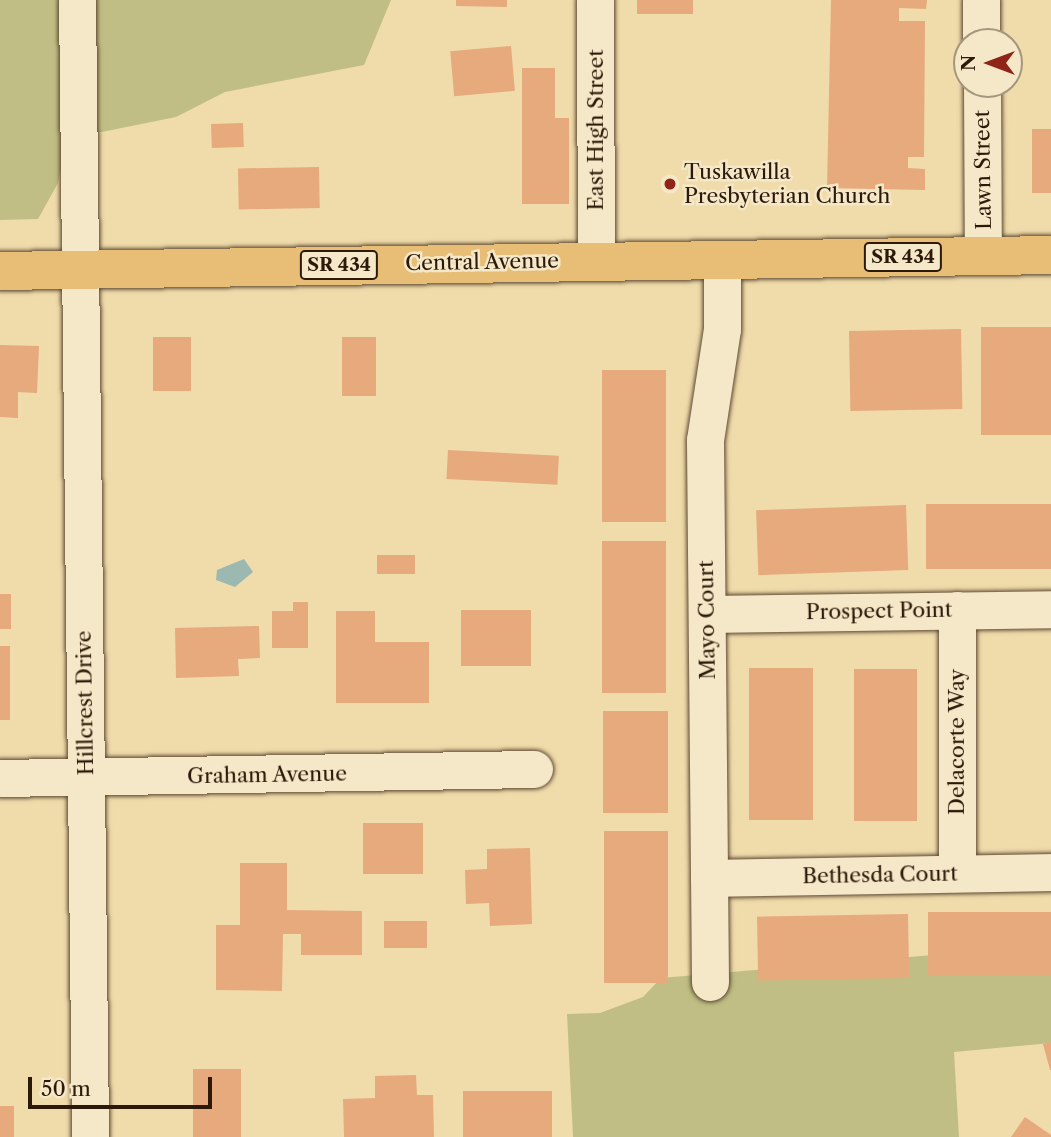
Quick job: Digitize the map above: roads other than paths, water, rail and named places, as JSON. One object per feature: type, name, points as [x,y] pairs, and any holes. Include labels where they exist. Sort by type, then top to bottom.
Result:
[{"type":"main road","name":"SR 434","points":[[738,258],[1051,255]]},
{"type":"main road","name":"Central Avenue","points":[[0,271],[738,258]]},
{"type":"street","name":"Hillcrest Drive","points":[[77,0],[90,1137]]},
{"type":"street","name":"East High Street","points":[[595,0],[596,260]]},
{"type":"street","points":[[981,0],[981,28]]},
{"type":"street","name":"Lawn Street","points":[[982,98],[984,256]]},
{"type":"street","name":"Mayo Court","points":[[710,982],[705,440],[722,329],[738,258]]},
{"type":"street","name":"Prospect Point","points":[[708,614],[1051,609]]},
{"type":"street","name":"Delacorte Way","points":[[957,610],[957,873]]},
{"type":"street","name":"Graham Avenue","points":[[0,778],[86,779],[534,769]]},
{"type":"street","name":"Bethesda Court","points":[[709,878],[1051,872]]},
{"type":"water","points":[[244,559],[253,572],[235,587],[216,580],[217,570]]},
{"type":"place","name":"Tuskawilla Presbyterian Church","points":[[670,184]]}]
